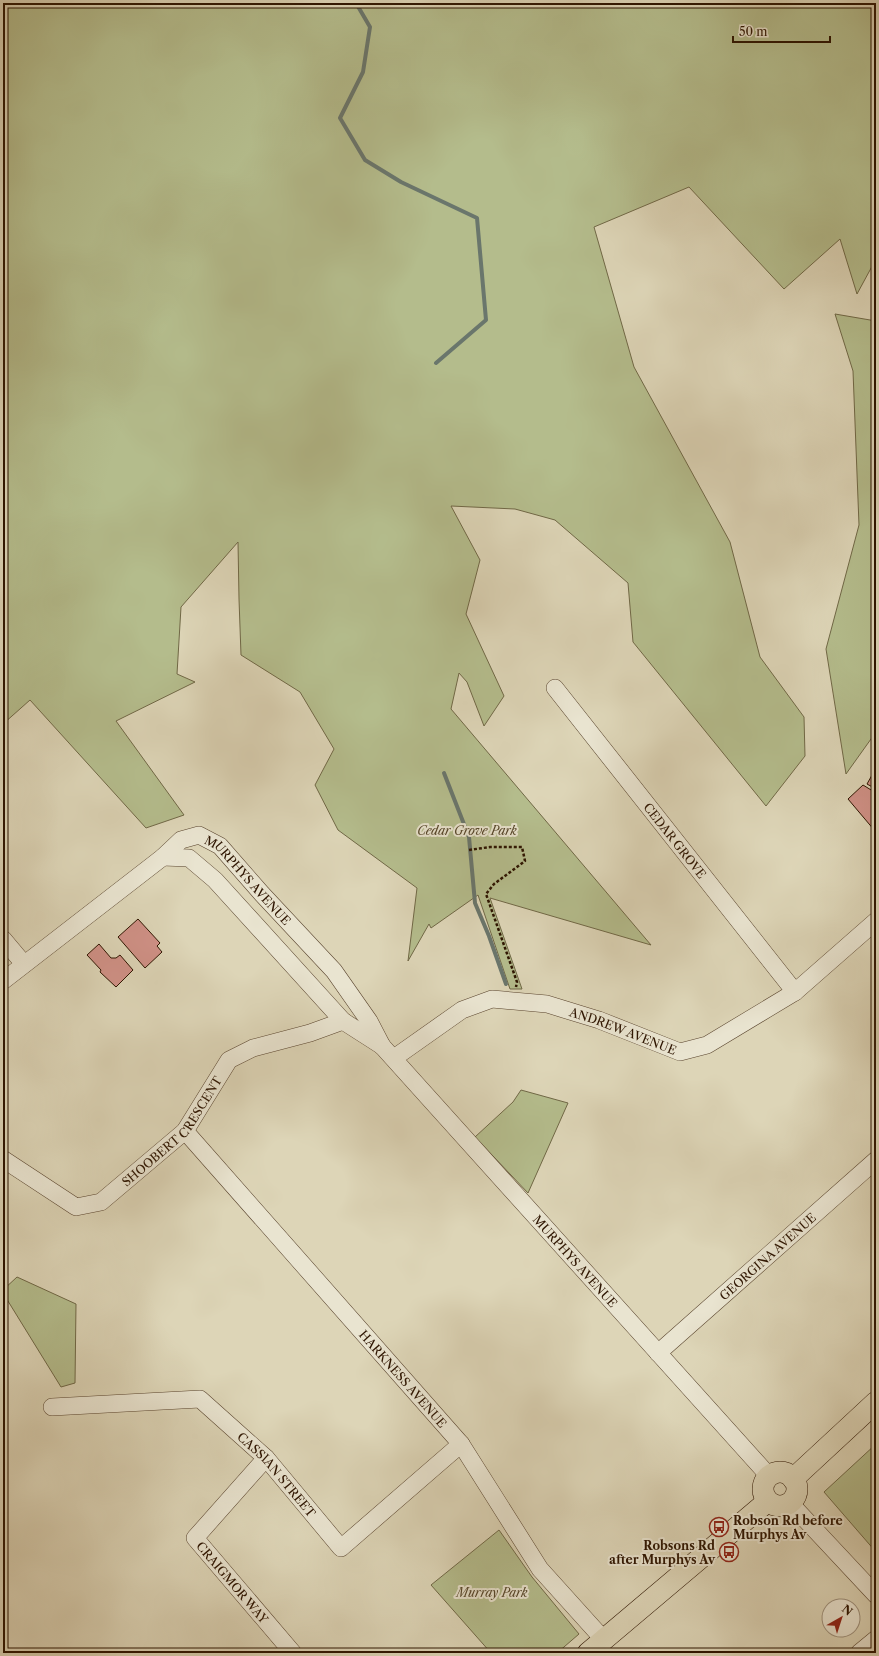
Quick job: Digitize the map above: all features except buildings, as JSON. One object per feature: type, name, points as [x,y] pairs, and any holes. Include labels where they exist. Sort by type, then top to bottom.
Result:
[{"type":"main road","points":[[793,1479],[876,1402]]},
{"type":"main road","points":[[779,1472],[785,1473],[793,1479],[796,1491],[795,1496],[790,1503],[783,1506],[777,1506],[768,1501],[763,1492],[765,1481],[769,1476],[779,1472]]},
{"type":"main road","points":[[588,1653],[768,1501]]},
{"type":"street","name":"CEDAR GROVE","points":[[555,688],[795,992]]},
{"type":"street","name":"MURPHYS AVENUE","points":[[163,857],[181,840],[199,835],[220,846],[262,894],[334,970],[388,1052],[769,1476]]},
{"type":"street","points":[[3,981],[163,857]]},
{"type":"street","name":"MURPHYS AVENUE","points":[[163,857],[189,858],[215,880],[342,1021],[388,1052]]},
{"type":"street","name":"ANDREW AVENUE","points":[[388,1052],[462,1010],[492,999],[547,1004],[600,1020],[680,1052],[707,1045],[795,992],[876,921]]},
{"type":"street","points":[[3,939],[24,964]]},
{"type":"street","name":"SHOOBERT CRESCENT","points":[[3,1159],[76,1207],[101,1202],[185,1131],[229,1060],[254,1048],[310,1033],[342,1021]]},
{"type":"street","name":"HARKNESS AVENUE","points":[[185,1131],[461,1444],[540,1569],[604,1640]]},
{"type":"street","name":"GEORGINA AVENUE","points":[[658,1352],[876,1160]]},
{"type":"street","name":"CASSIAN STREET","points":[[52,1407],[200,1399],[266,1458],[341,1548],[461,1444]]},
{"type":"street","name":"CRAIGMOR WAY","points":[[266,1458],[194,1538],[293,1653]]},
{"type":"street","points":[[790,1503],[876,1595]]},
{"type":"street","points":[[859,1653],[876,1639]]},
{"type":"path","points":[[470,850],[490,847],[522,847],[526,861],[494,884],[486,894],[517,982],[513,1002]]},
{"type":"green space","name":"Cedar Grove Park","points":[[3,3],[876,3],[876,259],[857,294],[840,239],[784,289],[689,187],[594,227],[634,367],[730,542],[760,657],[804,717],[805,756],[766,806],[633,642],[628,583],[555,520],[515,509],[451,506],[480,560],[466,614],[504,696],[484,726],[467,682],[459,673],[451,709],[651,945],[490,898],[522,989],[510,989],[478,895],[431,928],[429,924],[408,961],[417,888],[338,830],[315,785],[334,749],[300,692],[241,655],[238,542],[181,607],[177,674],[195,682],[116,721],[184,815],[146,828],[30,700],[3,724]]},
{"type":"green space","points":[[835,314],[876,321],[876,732],[846,774],[826,649],[859,525],[853,371]]},
{"type":"green space","points":[[521,1090],[568,1103],[528,1193],[475,1137],[513,1102]]},
{"type":"green space","points":[[17,1277],[76,1304],[75,1383],[61,1387],[3,1293],[3,1290]]},
{"type":"green space","points":[[876,1444],[876,1552],[824,1492]]},
{"type":"green space","name":"Murray Park","points":[[499,1530],[532,1577],[579,1634],[557,1653],[491,1653],[431,1585]]},
{"type":"waterway","points":[[356,3],[370,27],[363,72],[340,118],[365,160],[401,182],[477,218],[486,320],[436,363]]},
{"type":"waterway","points":[[444,773],[469,837],[475,903],[489,936],[506,984]]},
{"type":"place","name":"Robson Rd before Murphys Av","points":[[719,1527]]},
{"type":"place","name":"Robsons Rd after Murphys Av","points":[[729,1552]]}]
